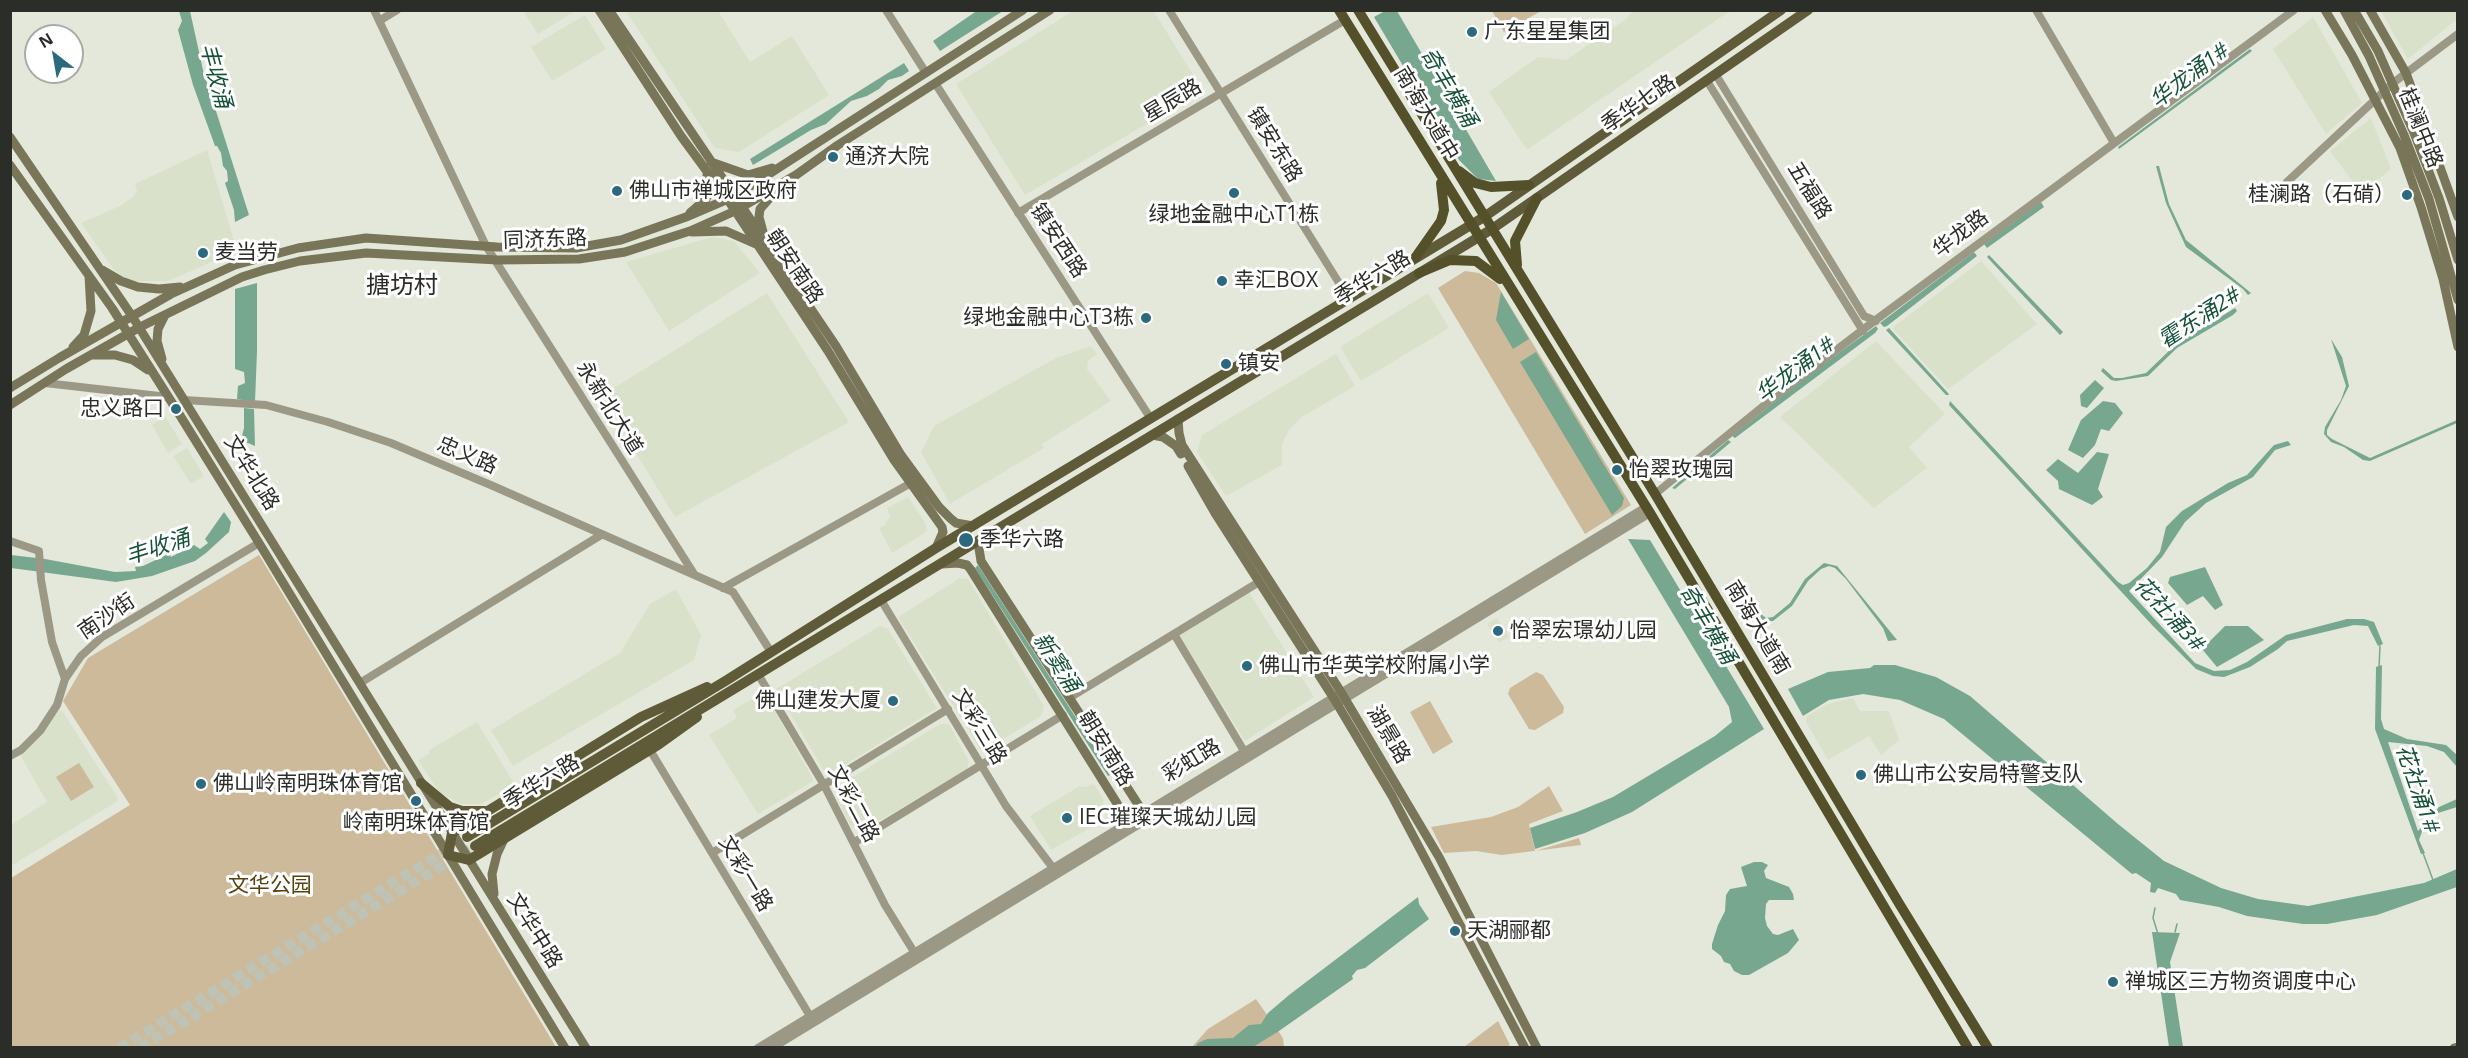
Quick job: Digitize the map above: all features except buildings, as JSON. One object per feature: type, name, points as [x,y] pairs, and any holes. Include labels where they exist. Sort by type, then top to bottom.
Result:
[{"type":"highway","name":"南海大道中","points":[[1358,10],[1492,229]]},
{"type":"highway","name":"南海大道中","points":[[1342,15],[1478,237]]},
{"type":"highway","points":[[1401,108],[1406,109],[1415,104]]},
{"type":"highway","points":[[1451,164],[1475,183],[1491,187],[1529,185]]},
{"type":"highway","points":[[1415,258],[1441,221],[1444,210],[1443,193],[1437,171]]},
{"type":"highway","points":[[1520,274],[1515,259],[1515,241],[1537,198]]},
{"type":"highway","name":"南海大道南","points":[[1492,229],[1656,494],[1796,732],[1988,1047]]},
{"type":"highway","name":"南海大道南","points":[[1478,237],[1648,510],[1968,1047]]},
{"type":"highway","points":[[1419,273],[1450,260],[1476,261],[1493,272],[1510,289]]},
{"type":"main road","name":"朝安南路","points":[[599,10],[681,136],[708,165]]},
{"type":"main road","name":"朝安南路","points":[[609,10],[708,165],[836,346],[907,464],[950,518],[956,523],[973,526]]},
{"type":"main road","name":"同济东路","points":[[10,388],[132,316],[188,286],[235,266],[298,248],[366,238],[486,246],[576,248],[621,240],[686,217],[731,198],[1023,10]]},
{"type":"main road","name":"同济东路","points":[[10,405],[140,327],[242,277],[264,270],[300,261],[366,253],[494,260],[579,259],[625,252],[690,231],[739,209],[785,182],[838,145],[1050,10]]},
{"type":"main road","name":"季华七路","points":[[1471,225],[1781,10]]},
{"type":"main road","name":"季华七路","points":[[1492,229],[1808,10]]},
{"type":"main road","points":[[2325,10],[2400,148],[2443,279],[2457,347]]},
{"type":"main road","name":"桂澜中路","points":[[2344,10],[2385,90],[2429,199],[2457,300]]},
{"type":"main road","name":"桂澜中路","points":[[2354,10],[2393,83],[2437,192],[2457,260]]},
{"type":"main road","points":[[2370,10],[2406,73],[2457,215]]},
{"type":"main road","name":"文华北路","points":[[10,137],[140,327],[421,783],[456,831]]},
{"type":"main road","points":[[686,217],[706,198],[710,189],[708,165],[748,175],[788,162]]},
{"type":"main road","name":"文华北路","points":[[10,165],[89,276],[168,397],[448,855]]},
{"type":"main road","points":[[690,231],[726,231],[762,243],[760,209],[785,182]]},
{"type":"main road","points":[[2437,192],[2457,215]]},
{"type":"main road","name":"季华六路","points":[[472,850],[730,684],[771,652],[936,548],[1471,225]]},
{"type":"main road","name":"季华六路","points":[[730,684],[758,674],[1492,229]]},
{"type":"main road","name":"朝安南路","points":[[762,243],[894,460],[942,527],[943,532],[936,548]]},
{"type":"main road","points":[[100,268],[121,281],[138,287],[159,289],[188,286]]},
{"type":"main road","points":[[68,353],[84,335],[91,311],[89,276]]},
{"type":"main road","points":[[164,367],[157,341],[158,329],[166,314]]},
{"type":"main road","points":[[91,355],[115,355],[133,360],[153,374]]},
{"type":"main road","name":"湖景路","points":[[1178,419],[1182,445],[1439,857],[1537,1047]]},
{"type":"main road","name":"湖景路","points":[[1152,435],[1163,437],[1176,446],[1258,582],[1339,698],[1427,858],[1526,1047]]},
{"type":"main road","name":"朝安南路","points":[[978,542],[983,564],[1147,817]]},
{"type":"main road","points":[[971,570],[970,563],[973,560],[979,560],[983,564]]},
{"type":"main road","points":[[942,564],[958,563],[967,565],[971,570]]},
{"type":"main road","name":"朝安南路","points":[[971,570],[1128,821]]},
{"type":"main road","points":[[456,831],[471,853],[472,850],[504,839],[650,750],[685,726],[730,684]]},
{"type":"main road","points":[[448,855],[456,831],[655,709],[695,691],[730,684]]},
{"type":"main road","points":[[1101,777],[1113,779],[1113,767]]},
{"type":"main road","points":[[421,783],[450,807],[462,811],[490,810]]},
{"type":"main road","points":[[499,908],[492,890],[492,874],[504,839]]},
{"type":"main road","points":[[448,855],[472,850]]},
{"type":"main road","name":"文华中路","points":[[472,850],[499,908],[586,1047]]},
{"type":"main road","name":"文华中路","points":[[448,855],[566,1047]]},
{"type":"street","name":"永新北大道","points":[[374,10],[486,246],[694,575]]},
{"type":"street","points":[[379,21],[397,10]]},
{"type":"street","points":[[886,10],[926,73]]},
{"type":"street","name":"镇安东路","points":[[1169,10],[1349,299]]},
{"type":"street","points":[[2036,10],[2114,143]]},
{"type":"street","name":"华龙路","points":[[1656,494],[1772,399],[2294,10]]},
{"type":"street","name":"星辰路","points":[[1018,213],[1221,93],[1342,15]]},
{"type":"street","points":[[2287,182],[2393,83],[2457,34]]},
{"type":"street","name":"五福路","points":[[1711,78],[1864,316],[1876,321]]},
{"type":"street","name":"五福路","points":[[1711,78],[1863,331]]},
{"type":"street","name":"镇安西路","points":[[935,83],[1150,419]]},
{"type":"street","points":[[45,383],[168,397]]},
{"type":"street","name":"忠义路","points":[[184,400],[262,405],[328,422],[391,443],[733,592],[771,652]]},
{"type":"street","points":[[723,588],[911,483]]},
{"type":"street","name":"彩虹路","points":[[772,1047],[1648,510]]},
{"type":"street","points":[[360,683],[601,535]]},
{"type":"street","points":[[10,540],[39,551],[40,580],[52,642],[65,679]]},
{"type":"street","name":"南沙街","points":[[10,756],[21,750],[40,731],[57,705],[65,679],[81,656],[102,637],[259,543]]},
{"type":"street","points":[[1069,698],[1258,582]]},
{"type":"street","name":"文彩三路","points":[[881,600],[1006,806],[1053,868]]},
{"type":"street","points":[[1174,634],[1244,751]]},
{"type":"street","name":"文彩二路","points":[[758,674],[824,784],[885,905],[914,952]]},
{"type":"street","name":"彩虹路","points":[[758,1047],[1128,821],[1147,817],[1244,751],[1339,698]]},
{"type":"street","points":[[712,853],[948,709]]},
{"type":"street","points":[[855,842],[1063,715]]},
{"type":"street","name":"文彩一路","points":[[650,750],[810,1016]]},
{"type":"shaded area","points":[[978,10],[1003,11],[940,51],[933,41]]},
{"type":"shaded area","points":[[1153,10],[1203,91],[1025,195],[956,84],[1073,11]]},
{"type":"shaded area","points":[[179,11],[190,11],[203,70],[249,215],[235,222],[234,210],[225,183],[228,181],[227,171],[223,166],[221,153],[215,146],[193,85],[178,30],[182,21]]},
{"type":"shaded area","points":[[523,11],[575,11],[538,34]]},
{"type":"shaded area","points":[[626,11],[718,11],[750,62],[792,36],[829,95],[739,152],[715,148]]},
{"type":"shaded area","points":[[1385,11],[1397,11],[1496,181],[1478,179],[1459,160],[1374,17]]},
{"type":"shaded area","points":[[1633,11],[1730,11],[1528,149],[1525,147],[1489,92],[1538,57],[1566,60],[1625,20]]},
{"type":"shaded area","points":[[2381,11],[2457,11],[2457,19],[2408,59]]},
{"type":"shaded area","points":[[585,15],[606,49],[552,81],[531,47]]},
{"type":"shaded area","points":[[2313,17],[2362,103],[2326,134],[2273,49]]},
{"type":"shaded area","points":[[2250,49],[2252,51],[2119,149],[2118,147]]},
{"type":"shaded area","points":[[904,63],[909,71],[902,76],[888,80],[867,96],[851,101],[826,124],[811,130],[753,165],[750,159]]},
{"type":"shaded area","points":[[2371,118],[2391,169],[2361,193],[2330,151]]},
{"type":"shaded area","points":[[207,150],[237,251],[168,281],[130,281],[115,271],[81,223],[120,206],[133,197],[137,191],[135,184]]},
{"type":"shaded area","points":[[2156,166],[2159,166],[2169,204],[2186,240],[2251,293],[2248,295],[2186,247],[2166,203]]},
{"type":"shaded area","points":[[2041,202],[2044,207],[1987,248],[1984,244]]},
{"type":"shaded area","points":[[712,237],[734,241],[760,273],[669,331],[626,262]]},
{"type":"shaded area","points":[[1974,252],[1977,256],[1887,326],[1884,327],[1880,323]]},
{"type":"shaded area","points":[[1989,255],[2063,332],[2060,335],[1987,257]]},
{"type":"shaded area","points":[[1981,261],[2037,324],[1948,389],[1892,328]]},
{"type":"shaded area","points":[[257,283],[255,402],[237,399],[238,386],[245,383],[244,372],[235,369],[235,289]]},
{"type":"shaded area","points":[[1501,292],[1529,339],[1513,349],[1496,320]]},
{"type":"shaded area","points":[[767,293],[849,422],[675,517],[601,396]]},
{"type":"shaded area","points":[[1428,293],[1449,328],[1361,381],[1340,347]]},
{"type":"shaded area","points":[[2235,308],[2237,311],[2233,315],[2177,348],[2148,376],[2116,381],[2111,380],[2101,371],[2103,368],[2114,378],[2146,373],[2175,345]]},
{"type":"shaded area","points":[[1876,326],[1878,329],[1875,333],[1735,438],[1732,436],[1803,379]]},
{"type":"shaded area","points":[[1889,328],[1949,395],[1946,395],[1886,330]]},
{"type":"shaded area","points":[[2331,339],[2342,357],[2349,386],[2327,430],[2327,435],[2332,439],[2370,458],[2457,420],[2457,423],[2370,461],[2363,460],[2344,447],[2331,442],[2324,434],[2325,427],[2341,400],[2346,386]]},
{"type":"shaded area","points":[[1876,341],[1945,414],[1909,447],[1927,468],[1874,508],[1780,417]]},
{"type":"shaded area","points":[[1091,346],[1097,354],[1088,361],[1087,369],[1111,401],[1042,444],[1044,448],[950,504],[921,452],[934,426],[1056,358]]},
{"type":"shaded area","points":[[1536,352],[1624,498],[1622,506],[1612,515],[1520,362]]},
{"type":"shaded area","points":[[1336,354],[1355,386],[1302,417],[1289,430],[1282,444],[1282,465],[1226,496],[1197,452],[1202,435]]},
{"type":"shaded area","points":[[2095,380],[2104,388],[2087,408],[2081,406],[2080,395]]},
{"type":"shaded area","points":[[1950,401],[2123,585],[2129,583],[2147,568],[2160,552],[2166,527],[2182,511],[2228,483],[2247,475],[2274,445],[2288,441],[2291,445],[2275,450],[2253,477],[2206,503],[2185,522],[2162,557],[2129,591],[2195,663],[2214,671],[2230,670],[2247,662],[2286,635],[2347,619],[2364,619],[2374,622],[2383,644],[2378,646],[2368,626],[2354,625],[2287,641],[2250,667],[2224,677],[2213,676],[2196,669],[2153,626],[1949,405]]},
{"type":"shaded area","points":[[2103,401],[2115,403],[2123,413],[2109,431],[2101,429],[2095,445],[2083,458],[2068,450],[2081,420]]},
{"type":"shaded area","points":[[244,408],[254,409],[255,446],[241,440],[244,428]]},
{"type":"shaded area","points":[[165,416],[182,444],[168,453],[152,425]]},
{"type":"shaded area","points":[[1728,440],[1731,442],[1675,489],[1672,488]]},
{"type":"shaded area","points":[[187,448],[204,476],[191,484],[173,456]]},
{"type":"shaded area","points":[[2097,452],[2109,454],[2098,489],[2103,497],[2092,505],[2059,489],[2058,481],[2046,470],[2058,459],[2078,473]]},
{"type":"shaded area","points":[[908,497],[924,521],[927,530],[892,553],[879,528],[885,525],[890,516],[887,508]]},
{"type":"shaded area","points":[[224,512],[231,522],[229,532],[206,553],[195,561],[152,576],[116,582],[11,568],[11,555],[115,572],[136,571],[135,567],[143,566],[166,555],[170,554],[171,557],[194,545],[200,549],[208,543],[205,539]]},
{"type":"shaded area","points":[[1628,539],[1650,540],[1764,729],[1632,812],[1585,833],[1535,849],[1530,828],[1613,797],[1715,736],[1732,722],[1729,707]]},
{"type":"shaded area","points":[[1824,563],[1837,566],[1897,640],[1888,641],[1883,628],[1846,579],[1835,568],[1829,566],[1821,569],[1808,581],[1792,606],[1773,621],[1763,621],[1744,605],[1746,602],[1766,618],[1773,617],[1790,603],[1805,579]]},
{"type":"shaded area","points":[[978,565],[1112,774],[1108,776],[975,568]]},
{"type":"shaded area","points":[[2205,567],[2223,605],[2215,610],[2203,596],[2187,605],[2168,583],[2170,577]]},
{"type":"shaded area","points":[[960,578],[968,579],[1044,706],[1041,716],[982,752],[898,617]]},
{"type":"shaded area","points":[[676,589],[701,635],[694,660],[513,766],[491,730],[620,653],[650,604]]},
{"type":"shaded area","name":"佛山市华英学校附属小学","points":[[1249,592],[1314,697],[1245,741],[1179,635]]},
{"type":"shaded area","name":"怡翠宏璟幼儿园","points":[[1497,618],[1509,637],[1499,643],[1487,624]]},
{"type":"shaded area","points":[[880,626],[888,629],[937,708],[827,776],[776,689]]},
{"type":"shaded area","points":[[2225,626],[2248,626],[2264,640],[2217,667],[2202,649]]},
{"type":"shaded area","points":[[1874,665],[1895,665],[1936,677],[1970,696],[2164,861],[2221,888],[2258,899],[2308,906],[2424,883],[2457,869],[2457,887],[2377,915],[2327,924],[2303,924],[2247,916],[2219,907],[2180,900],[2176,894],[2158,888],[2155,893],[2150,892],[2151,883],[2136,873],[2132,874],[1944,719],[1900,700],[1863,694],[1829,700],[1803,716],[1788,689],[1828,672],[1870,668]]},
{"type":"shaded area","points":[[2382,665],[2381,719],[2384,729],[2407,739],[2446,745],[2457,755],[2457,767],[2444,752],[2427,746],[2388,742],[2418,831],[2439,807],[2457,799],[2457,807],[2438,813],[2424,826],[2419,840],[2425,853],[2421,854],[2375,729],[2376,667]]},
{"type":"shaded area","points":[[764,692],[813,779],[812,782],[758,814],[709,735],[737,718],[733,710]]},
{"type":"shaded area","points":[[1853,698],[1860,711],[1889,711],[1899,740],[1881,755],[1869,736],[1828,760],[1806,722],[1807,716],[1827,704]]},
{"type":"shaded area","points":[[59,710],[63,712],[118,798],[116,802],[11,866],[11,825],[47,802],[20,755],[40,736]]},
{"type":"shaded area","points":[[477,722],[515,785],[481,804],[461,804],[439,792],[418,760],[429,754],[429,750]]},
{"type":"shaded area","points":[[940,724],[949,724],[969,762],[967,769],[859,833],[850,825],[836,796],[843,783]]},
{"type":"shaded area","name":"IEC璀璨天城幼儿园","points":[[1094,784],[1103,799],[1102,821],[1051,850],[1030,816],[1080,786],[1086,787]]},
{"type":"shaded area","points":[[1754,862],[1768,865],[1764,871],[1766,878],[1789,887],[1793,894],[1794,900],[1769,900],[1766,904],[1767,926],[1773,934],[1778,935],[1793,929],[1799,940],[1788,953],[1749,975],[1742,975],[1734,971],[1730,964],[1724,962],[1721,956],[1712,949],[1712,944],[1725,911],[1726,895],[1730,889],[1747,886],[1741,867]]},
{"type":"shaded area","points":[[1418,897],[1419,904],[1429,919],[1365,968],[1357,970],[1352,976],[1353,979],[1279,1031],[1253,1047],[1195,1047],[1207,1039],[1233,1038],[1249,1025],[1261,1024],[1268,1013],[1289,995]]},
{"type":"shaded area","points":[[2152,932],[2180,933],[2170,962],[2183,1047],[2169,1047]]},
{"type":"green space","points":[[1492,11],[1541,11],[1504,32]]},
{"type":"green space","points":[[1465,271],[1479,273],[1496,283],[1631,505],[1585,534],[1438,288]]},
{"type":"green space","name":"文华公园","points":[[259,555],[556,1047],[11,1046],[11,878],[130,805],[63,701],[88,658]]},
{"type":"green space","points":[[1536,672],[1543,675],[1564,707],[1563,713],[1535,730],[1529,729],[1508,694],[1510,688]]},
{"type":"green space","points":[[1430,701],[1453,742],[1433,754],[1410,712]]},
{"type":"green space","points":[[79,763],[94,787],[71,801],[56,777]]},
{"type":"green space","points":[[1549,786],[1563,811],[1529,824],[1535,851],[1502,855],[1476,851],[1444,853],[1431,827],[1491,817],[1518,807]]},
{"type":"green space","points":[[1579,838],[1581,845],[1536,851]]},
{"type":"green space","points":[[1256,999],[1283,1038],[1284,1047],[1191,1048],[1208,1029]]},
{"type":"green space","points":[[1498,1021],[1510,1045],[1506,1047],[1464,1047]]},
{"type":"waterway","name":"花社涌3#","points":[[2379,668],[2380,646]]},
{"type":"waterway","name":"花社涌1#","points":[[2423,853],[2433,880]]},
{"type":"waterway","points":[[2155,908],[2153,918],[2158,934]]},
{"type":"waterway","points":[[2175,932],[2177,924]]},
{"type":"tunnel","points":[[140,1048],[475,846]]},
{"type":"tunnel","points":[[119,1048],[452,847]]},
{"type":"place","name":"广东星星集团","points":[[1472,32]]},
{"type":"place","name":"通济大院","points":[[833,157]]},
{"type":"place","name":"佛山市禅城区政府","points":[[617,191]]},
{"type":"place","name":"绿地金融中心T1栋","points":[[1234,193]]},
{"type":"place","name":"桂澜路（石𬒔）","points":[[2407,195]]},
{"type":"place","name":"麦当劳","points":[[203,253]]},
{"type":"place","name":"幸汇BOX","points":[[1222,281]]},
{"type":"place","name":"绿地金融中心T3栋","points":[[1146,318]]},
{"type":"place","name":"镇安","points":[[1226,364]]},
{"type":"place","name":"忠义路口","points":[[176,409]]},
{"type":"place","name":"怡翠玫瑰园","points":[[1617,470]]},
{"type":"place","name":"季华六路","points":[[966,540]]},
{"type":"place","name":"怡翠宏璟幼儿园","points":[[1498,631]]},
{"type":"place","name":"佛山市华英学校附属小学","points":[[1247,666]]},
{"type":"place","name":"佛山建发大厦","points":[[893,701]]},
{"type":"place","name":"佛山市公安局特警支队","points":[[1861,775]]},
{"type":"place","name":"佛山岭南明珠体育馆","points":[[201,784]]},
{"type":"place","name":"岭南明珠体育馆","points":[[416,801]]},
{"type":"place","name":"IEC璀璨天城幼儿园","points":[[1067,818]]},
{"type":"place","name":"天湖郦都","points":[[1455,931]]},
{"type":"place","name":"禅城区三方物资调度中心","points":[[2113,982]]},
{"type":"district","name":"搪坊村","points":[[402,286]]},
{"type":"water label","name":"丰收涌","points":[[215,76]]},
{"type":"water label","name":"华龙涌1#","points":[[2190,76]]},
{"type":"water label","name":"奇丰横涌","points":[[1448,88]]},
{"type":"water label","name":"霍东涌2#","points":[[2200,318]]},
{"type":"water label","name":"华龙涌1#","points":[[1796,370]]},
{"type":"water label","name":"丰收涌","points":[[158,548]]},
{"type":"water label","name":"奇丰横涌","points":[[1707,625]]},
{"type":"water label","name":"新窦涌","points":[[1056,663]]}]
